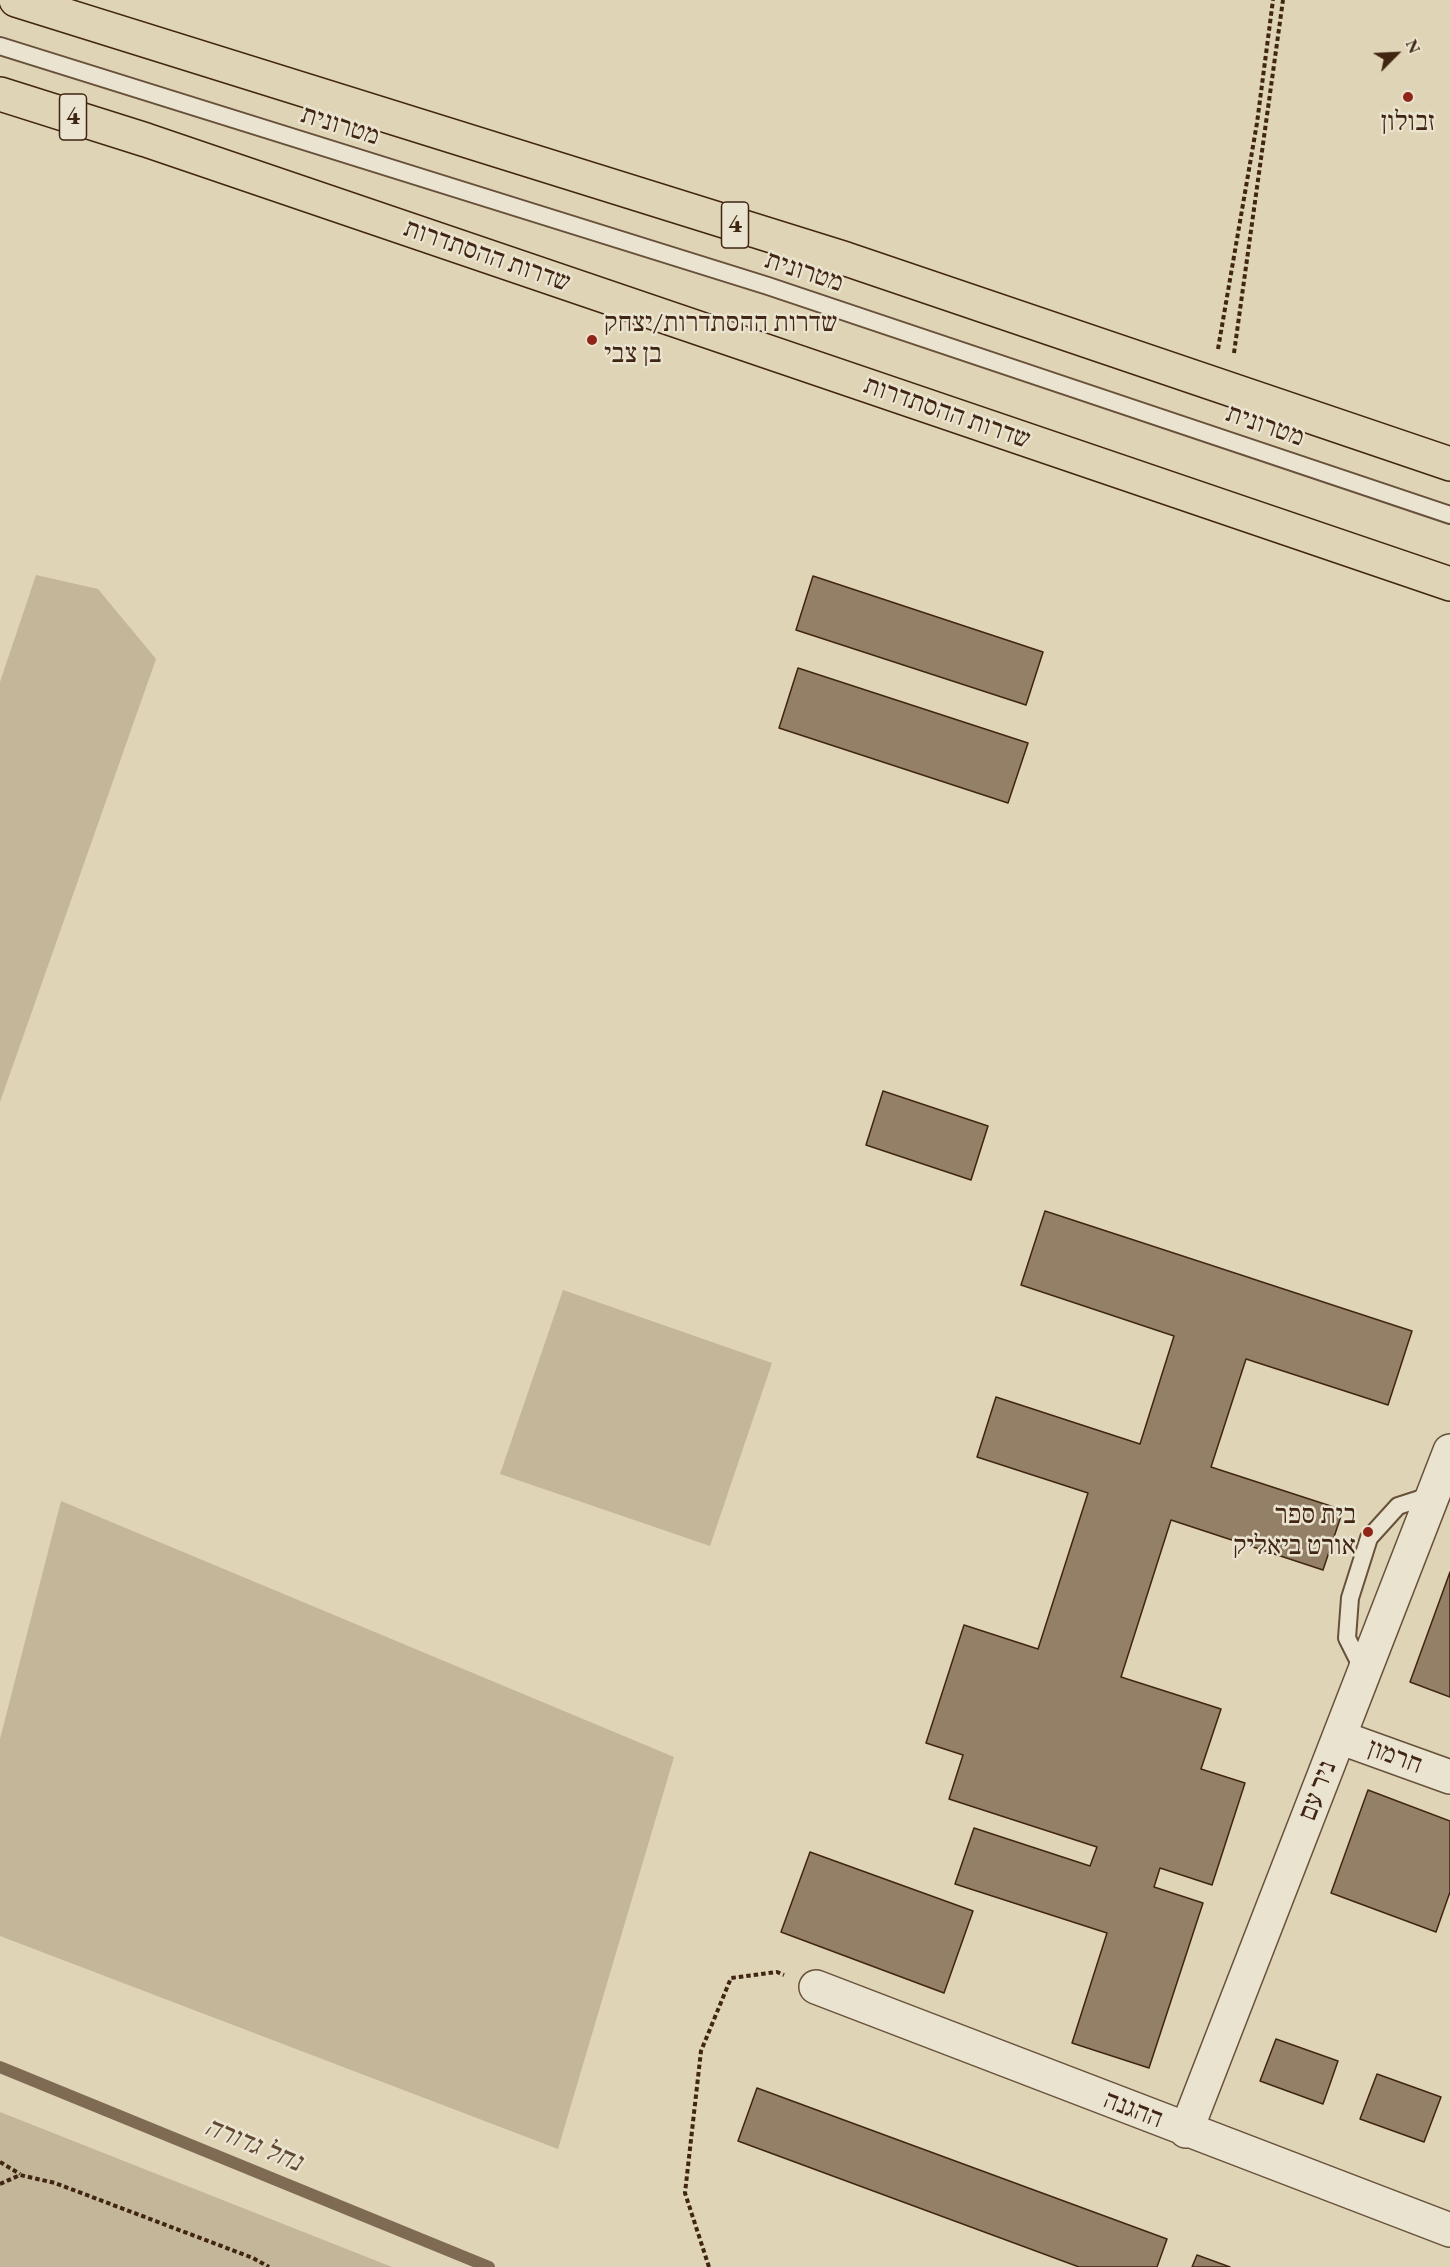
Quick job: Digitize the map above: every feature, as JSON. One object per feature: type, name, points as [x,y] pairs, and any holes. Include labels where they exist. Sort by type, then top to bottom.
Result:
[{"type":"highway","name":"4","points":[[16,0],[846,260],[1450,464]]},
{"type":"highway","name":"שדרות ההסתדרות","points":[[0,94],[146,140],[1450,584]]},
{"type":"highway","points":[[0,104],[146,140]]},
{"type":"street","name":"ניר עם","points":[[1186,2131],[1450,1451]]},
{"type":"street","name":"חרמון","points":[[1339,1737],[1450,1778]]},
{"type":"street","name":"ההגנה","points":[[816,1987],[1186,2131],[1450,2230]]},
{"type":"lane","name":"מטרונית","points":[[0,46],[768,286],[1450,515]]},
{"type":"lane","points":[[1364,1672],[1347,1638],[1350,1598],[1369,1538],[1398,1506],[1433,1495]]},
{"type":"path","points":[[1221,387],[1273,0]]},
{"type":"path","points":[[1221,387],[1283,0]]},
{"type":"path","points":[[709,2267],[686,2193],[701,2051],[731,1978],[777,1972],[816,1987]]},
{"type":"path","points":[[0,2162],[20,2175],[56,2183],[253,2258],[269,2267]]},
{"type":"path","points":[[0,2184],[20,2175]]},
{"type":"shaded area","points":[[36,575],[98,589],[156,659],[0,1102],[0,682]]},
{"type":"shaded area","points":[[563,1290],[772,1363],[710,1546],[500,1474]]},
{"type":"shaded area","points":[[61,1501],[674,1757],[558,2149],[0,1936],[0,1739]]},
{"type":"shaded area","points":[[0,2112],[392,2267],[0,2267]]},
{"type":"building","points":[[813,576],[1043,652],[1026,705],[796,630]]},
{"type":"building","points":[[798,668],[1028,743],[1008,803],[779,728]]},
{"type":"building","points":[[883,1091],[988,1126],[971,1180],[866,1145]]},
{"type":"building","points":[[1045,1211],[1412,1331],[1388,1405],[1246,1359],[1211,1467],[1343,1510],[1323,1570],[1171,1520],[1121,1677],[1221,1709],[1201,1769],[1245,1783],[1212,1885],[1160,1868],[1154,1887],[1203,1903],[1149,2068],[1072,2043],[1107,1933],[955,1884],[974,1828],[1090,1866],[1097,1847],[949,1799],[963,1755],[926,1743],[964,1625],[1038,1649],[1088,1493],[977,1457],[996,1397],[1140,1444],[1174,1336],[1021,1285]]},
{"type":"building","points":[[1450,1572],[1450,1697],[1410,1682]]},
{"type":"building","points":[[1368,1790],[1450,1821],[1450,1892],[1436,1932],[1331,1893]]},
{"type":"building","points":[[810,1852],[973,1911],[944,1993],[781,1932]]},
{"type":"building","points":[[1276,2039],[1338,2061],[1323,2104],[1260,2081]]},
{"type":"building","points":[[1377,2074],[1441,2097],[1424,2142],[1360,2119]]},
{"type":"building","points":[[757,2088],[1167,2239],[1157,2267],[1079,2267],[738,2141]]},
{"type":"building","points":[[1197,2255],[1230,2267],[1192,2267]]},
{"type":"waterway","name":"נחל גדורה","points":[[0,2067],[489,2267]]},
{"type":"place","name":"זבולון","points":[[1408,97]]},
{"type":"place","name":"שדרות ההסתדרות/יצחק בן צבי","points":[[592,340]]},
{"type":"place","name":"בית ספר אורט ביאליק","points":[[1368,1532]]}]
